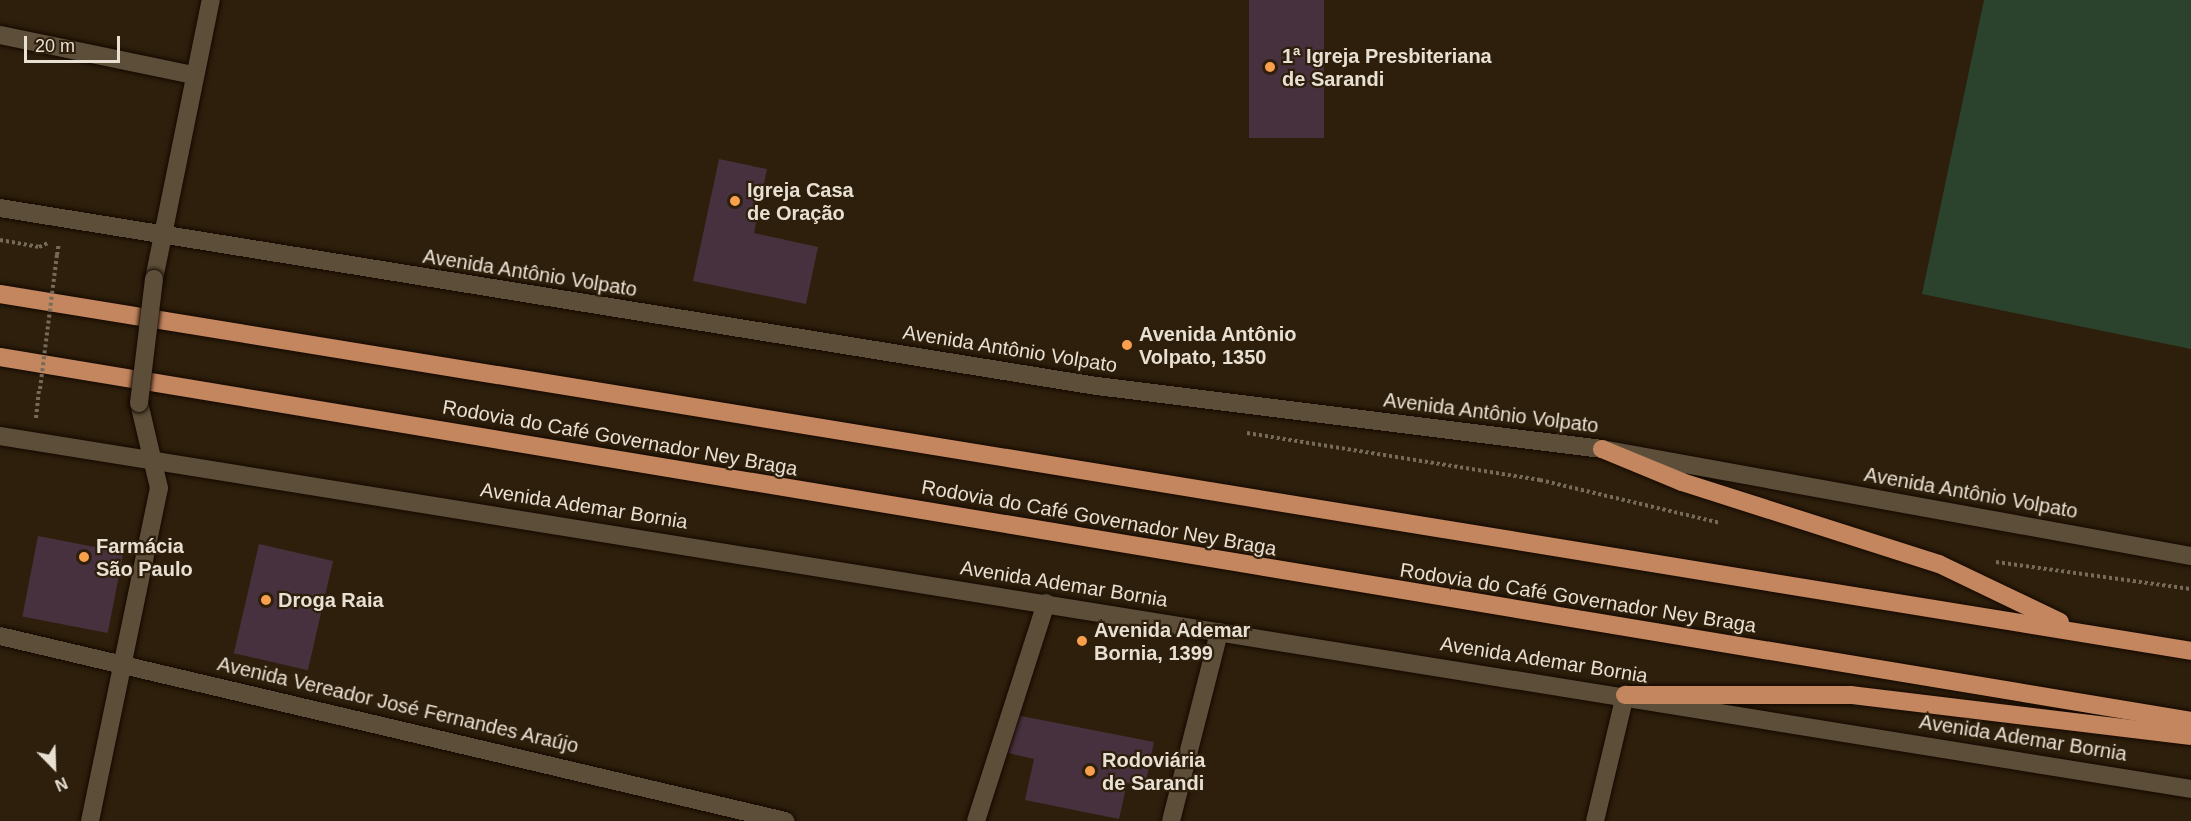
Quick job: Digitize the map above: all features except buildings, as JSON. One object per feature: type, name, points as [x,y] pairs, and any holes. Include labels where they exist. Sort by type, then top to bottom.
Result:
[{"type":"highway","name":"Rodovia do Café Governador Ney Braga","points":[[0,294],[2191,651]]},
{"type":"highway","name":"Rodovia do Café Governador Ney Braga","points":[[0,357],[2191,721]]},
{"type":"highway","points":[[1602,449],[1692,486],[1939,564],[2081,632]]},
{"type":"highway","points":[[1625,695],[1851,695],[2191,736]]},
{"type":"street","points":[[90,821],[126,663],[159,488],[156,461],[139,403],[160,235],[211,0]]},
{"type":"street","points":[[0,35],[194,75]]},
{"type":"street","name":"Avenida Antônio Volpato","points":[[0,208],[1097,386],[1602,449],[2191,556]]},
{"type":"street","name":"Avenida Ademar Bornia","points":[[0,436],[1625,695],[2191,789]]},
{"type":"street","points":[[976,821],[1046,603]]},
{"type":"street","points":[[1171,821],[1219,632]]},
{"type":"street","name":"Avenida Vereador José Fernandes Araújo","points":[[0,636],[126,663],[785,821]]},
{"type":"street","points":[[1595,821],[1625,695]]},
{"type":"path","points":[[40,389],[57,255]]},
{"type":"green space","points":[[1984,0],[2191,0],[2191,349],[1922,294]]},
{"type":"place","name":"1ª Igreja Presbiteriana de Sarandi","points":[[1270,67]]},
{"type":"place","name":"Igreja Casa de Oração","points":[[735,201]]},
{"type":"place","name":"Avenida Antônio Volpato, 1350","points":[[1127,345]]},
{"type":"place","name":"Farmácia São Paulo","points":[[84,557]]},
{"type":"place","name":"Droga Raia","points":[[266,600]]},
{"type":"place","name":"Avenida Ademar Bornia, 1399","points":[[1082,641]]},
{"type":"place","name":"Rodoviária de Sarandi","points":[[1090,771]]}]
